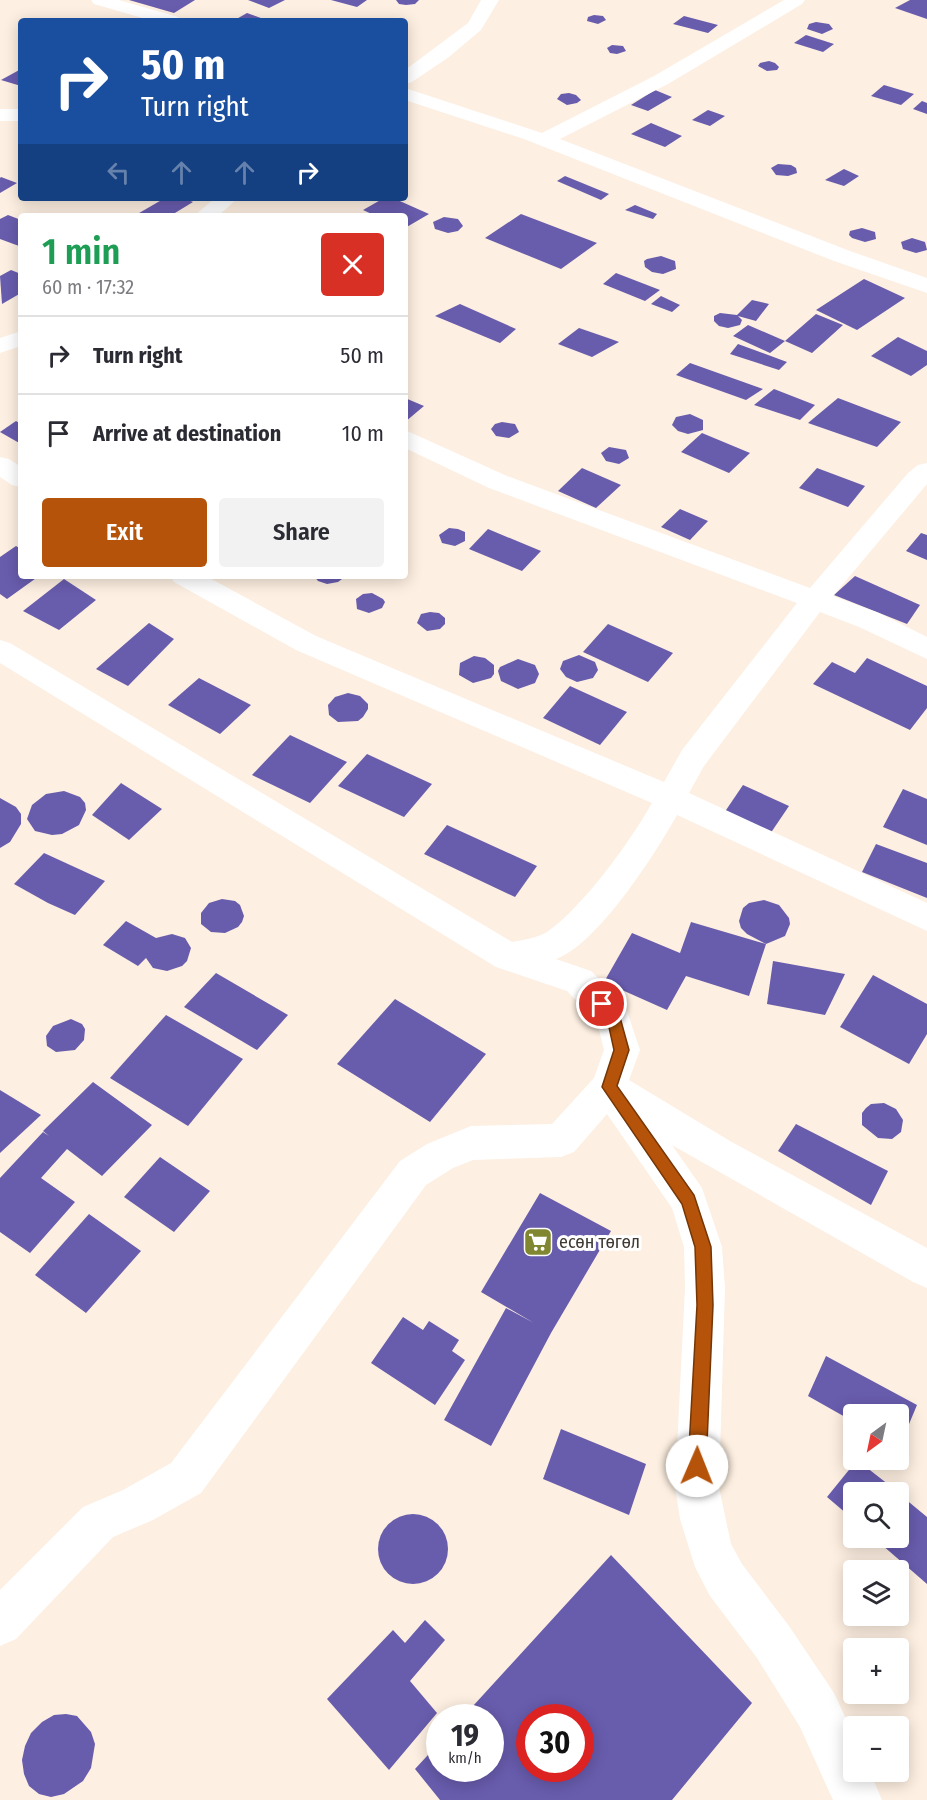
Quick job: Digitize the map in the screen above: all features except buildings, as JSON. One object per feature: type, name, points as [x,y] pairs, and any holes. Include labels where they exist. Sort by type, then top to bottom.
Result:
[{"type":"street","points":[[100,0],[162,18]]},
{"type":"street","points":[[408,76],[476,26],[490,0]]},
{"type":"street","points":[[543,140],[661,80],[796,0]]},
{"type":"street","points":[[408,95],[543,140],[842,256],[927,286]]},
{"type":"street","points":[[0,116],[18,115]]},
{"type":"street","points":[[209,213],[224,201]]},
{"type":"street","points":[[0,346],[18,339]]},
{"type":"street","points":[[408,439],[498,482],[814,602],[869,620],[927,649]]},
{"type":"street","points":[[0,465],[18,477]]},
{"type":"street","points":[[508,957],[556,945],[592,911],[648,838],[693,758],[814,602],[917,479],[927,471]]},
{"type":"street","points":[[189,579],[306,643],[669,798],[927,918]]},
{"type":"street","points":[[0,650],[508,957],[579,981],[613,1015],[622,1050],[609,1087],[561,1140],[471,1143],[440,1156],[413,1173],[186,1478],[138,1505],[98,1522],[58,1560],[0,1623]]},
{"type":"street","points":[[609,1087],[717,1153],[927,1269]]},
{"type":"street","points":[[609,1087],[688,1200],[703,1247],[705,1287],[697,1487],[702,1520],[711,1551],[726,1580],[773,1642],[817,1710],[858,1800]]},
{"type":"place","name":"есөн төгөл","points":[[538,1242]]},
{"type":"route","points":[[602,1004],[613,1015],[622,1050],[609,1087],[688,1200],[697,1222],[703,1247],[705,1305],[697,1466]]}]
